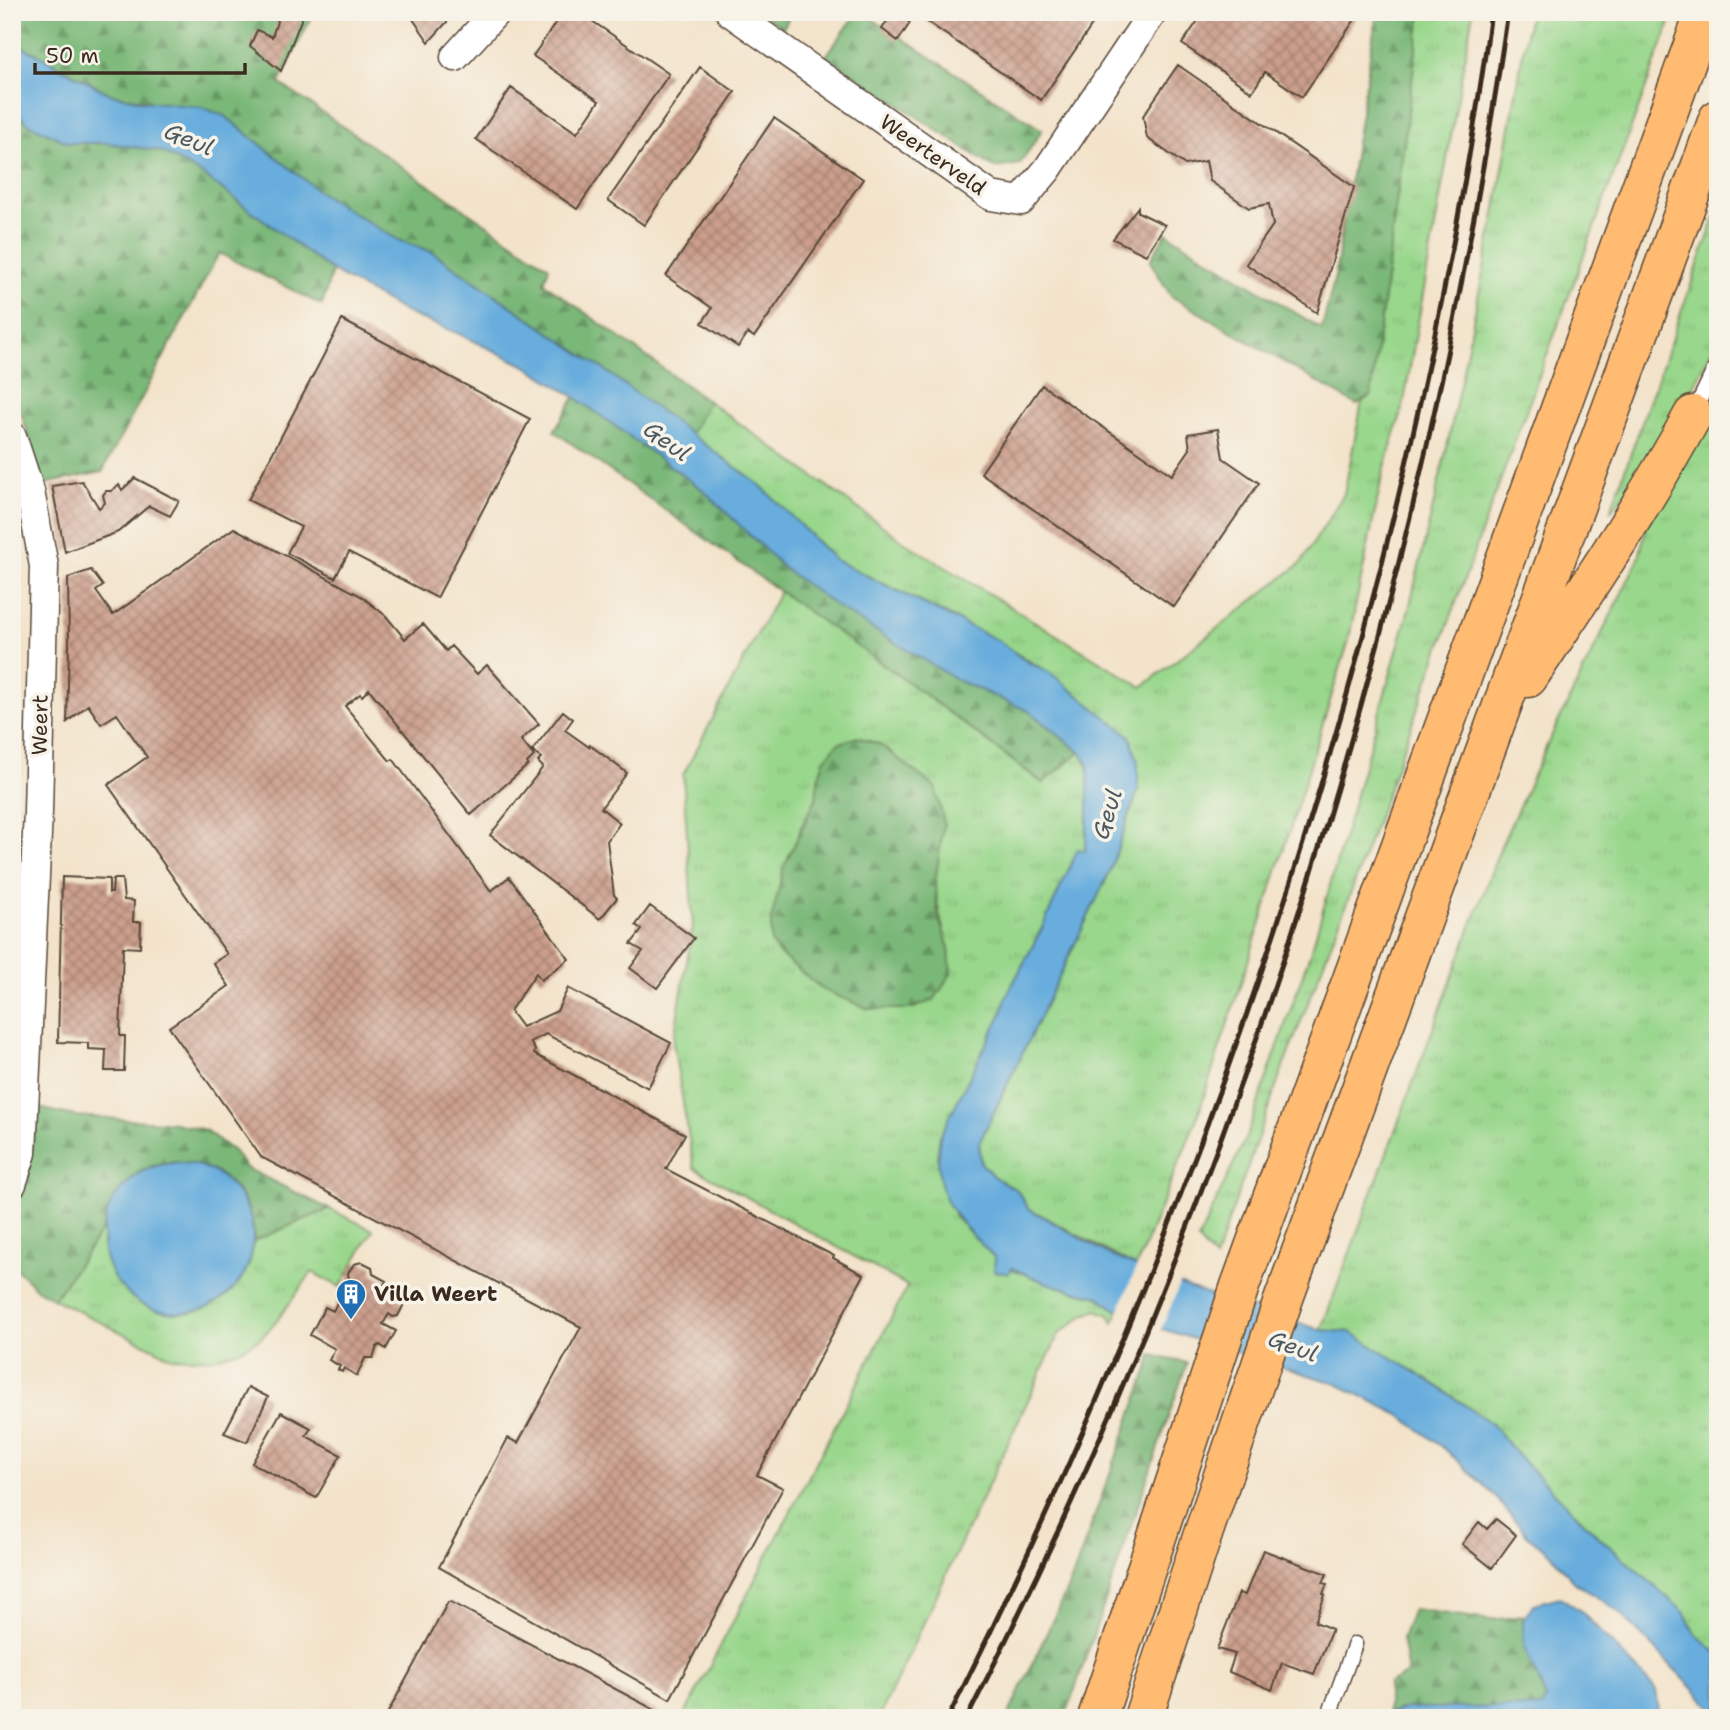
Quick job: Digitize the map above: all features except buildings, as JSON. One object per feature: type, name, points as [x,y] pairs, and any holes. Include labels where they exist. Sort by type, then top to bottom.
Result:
[{"type":"highway","points":[[1097,1718],[1240,1286],[1705,12]]},
{"type":"highway","points":[[1143,1718],[1284,1298],[1718,119]]},
{"type":"highway","points":[[1493,732],[1592,581],[1693,415]]},
{"type":"street","points":[[456,57],[496,12]]},
{"type":"street","name":"Weerterveld","points":[[730,12],[991,196],[1021,201],[1047,170],[1153,12]]},
{"type":"street","name":"Weert","points":[[12,436],[30,491],[44,566],[38,813],[22,1153],[12,1184]]},
{"type":"lane","points":[[1693,415],[1718,362]]},
{"type":"lane","points":[[1328,1718],[1355,1644]]},
{"type":"green space","points":[[12,12],[314,12],[279,83],[549,267],[544,283],[708,401],[690,435],[606,371],[432,252],[398,240],[322,194],[225,116],[110,94],[12,41]]},
{"type":"green space","points":[[759,12],[792,12],[783,28]]},
{"type":"green space","points":[[858,12],[862,12],[1042,130],[1020,164],[994,168],[826,56]]},
{"type":"green space","points":[[1377,12],[1421,12],[1371,395],[1357,405],[1171,296],[1150,261],[1166,233],[1322,329],[1335,276]]},
{"type":"green space","points":[[1421,12],[1473,12],[1403,407],[1382,477],[1348,643],[1196,1121],[1136,1267],[1028,1208],[1017,1190],[994,1177],[981,1163],[979,1143],[1109,873],[1138,790],[1081,698],[1049,672],[954,618],[835,560],[761,486],[690,435],[708,401],[909,545],[1142,687],[1301,563],[1344,494],[1362,402],[1371,395]]},
{"type":"green space","points":[[1530,12],[1674,12],[1353,887],[1279,1078],[1215,1259],[1198,1240],[1247,1135],[1313,945],[1409,609],[1447,447],[1494,220]]},
{"type":"green space","points":[[12,108],[29,124],[69,143],[107,143],[161,151],[203,175],[332,271],[322,305],[219,253],[102,472],[44,484],[12,386]]},
{"type":"green space","points":[[1718,209],[1718,338],[1661,452],[1610,512]]},
{"type":"green space","points":[[1718,392],[1718,1654],[1694,1632],[1684,1612],[1600,1538],[1516,1454],[1491,1423],[1350,1332],[1321,1330],[1501,846],[1639,558],[1647,523],[1708,416]]},
{"type":"green space","points":[[575,397],[702,489],[843,611],[959,681],[1029,711],[1080,752],[1043,783],[920,691],[554,431]]},
{"type":"green space","points":[[780,591],[1042,783],[1080,752],[1088,764],[1085,852],[1078,850],[1007,995],[1002,1013],[940,1136],[937,1157],[955,1217],[996,1262],[1044,1282],[1095,1295],[1118,1311],[1113,1323],[1109,1315],[1097,1310],[1084,1315],[1059,1334],[879,1718],[683,1718],[908,1286],[694,1168],[673,1043],[693,926],[683,775]],"holes":[[[816,799],[944,822],[936,885],[949,948],[910,1009],[869,1009],[823,990],[771,921],[801,827]]]},
{"type":"green space","points":[[857,737],[879,744],[935,787],[944,822],[935,883],[938,916],[949,948],[951,974],[934,1000],[910,1009],[869,1009],[823,990],[778,953],[771,942],[771,921],[784,866],[816,799],[824,760],[837,744]]},
{"type":"green space","points":[[39,1108],[75,1116],[175,1123],[205,1130],[233,1151],[246,1168],[329,1209],[254,1241],[246,1204],[234,1186],[222,1176],[193,1164],[162,1164],[133,1177],[127,1184],[103,1228],[54,1299],[38,1290],[12,1265],[12,1211],[31,1148]]},
{"type":"green space","points":[[329,1209],[373,1230],[340,1287],[312,1272],[276,1322],[261,1338],[240,1350],[210,1359],[171,1357],[54,1299],[103,1228],[103,1243],[171,1313],[202,1308],[228,1294],[237,1284],[251,1257],[254,1241]]},
{"type":"green space","points":[[1151,1355],[1187,1363],[1065,1718],[1007,1718],[1071,1581]]},
{"type":"green space","points":[[1413,1609],[1490,1620],[1525,1616],[1523,1620],[1546,1699],[1543,1707],[1388,1714],[1388,1684],[1408,1673],[1402,1638]]},
{"type":"water","name":"Geul","points":[[12,41],[110,94],[143,101],[201,107],[225,116],[322,194],[398,240],[432,252],[606,371],[761,486],[835,560],[999,641],[1026,661],[1049,672],[1130,736],[1138,761],[1138,790],[1109,873],[979,1143],[981,1163],[994,1177],[1017,1190],[1028,1208],[1112,1256],[1191,1289],[1321,1330],[1350,1332],[1491,1423],[1516,1454],[1600,1538],[1684,1612],[1694,1632],[1718,1654],[1718,1714],[1618,1611],[1574,1582],[1551,1554],[1529,1537],[1493,1494],[1445,1449],[1400,1415],[1337,1384],[1162,1329],[1118,1311],[1096,1295],[1044,1282],[1012,1268],[1008,1274],[994,1271],[995,1258],[949,1205],[939,1175],[940,1136],[1002,1013],[1007,995],[1042,928],[1078,849],[1085,851],[1088,764],[1080,752],[1029,711],[959,681],[843,611],[786,570],[702,489],[575,397],[526,366],[457,333],[409,314],[332,271],[203,175],[161,151],[107,143],[69,143],[29,124],[12,108]]},
{"type":"water","points":[[178,1163],[207,1168],[231,1185],[248,1209],[253,1238],[248,1267],[231,1291],[207,1308],[178,1313],[149,1308],[125,1291],[108,1267],[103,1238],[108,1209],[125,1185],[149,1168]]},
{"type":"water","points":[[1560,1597],[1582,1612],[1656,1690],[1660,1718],[1373,1718],[1408,1708],[1543,1707],[1546,1699],[1524,1647],[1523,1620],[1533,1604]]},
{"type":"pier","points":[[1138,1264],[1181,1282],[1160,1332],[1117,1314]]},
{"type":"railway","points":[[948,1718],[1023,1564],[1093,1409],[1219,1092],[1275,931],[1326,768],[1371,604],[1412,438],[1456,226],[1491,12]]},
{"type":"railway","points":[[967,1718],[1065,1517],[1154,1311],[1235,1101],[1307,887],[1370,671],[1425,452],[1471,232],[1508,12]]},
{"type":"place","name":"Villa Weert","points":[[351,1321]]}]
